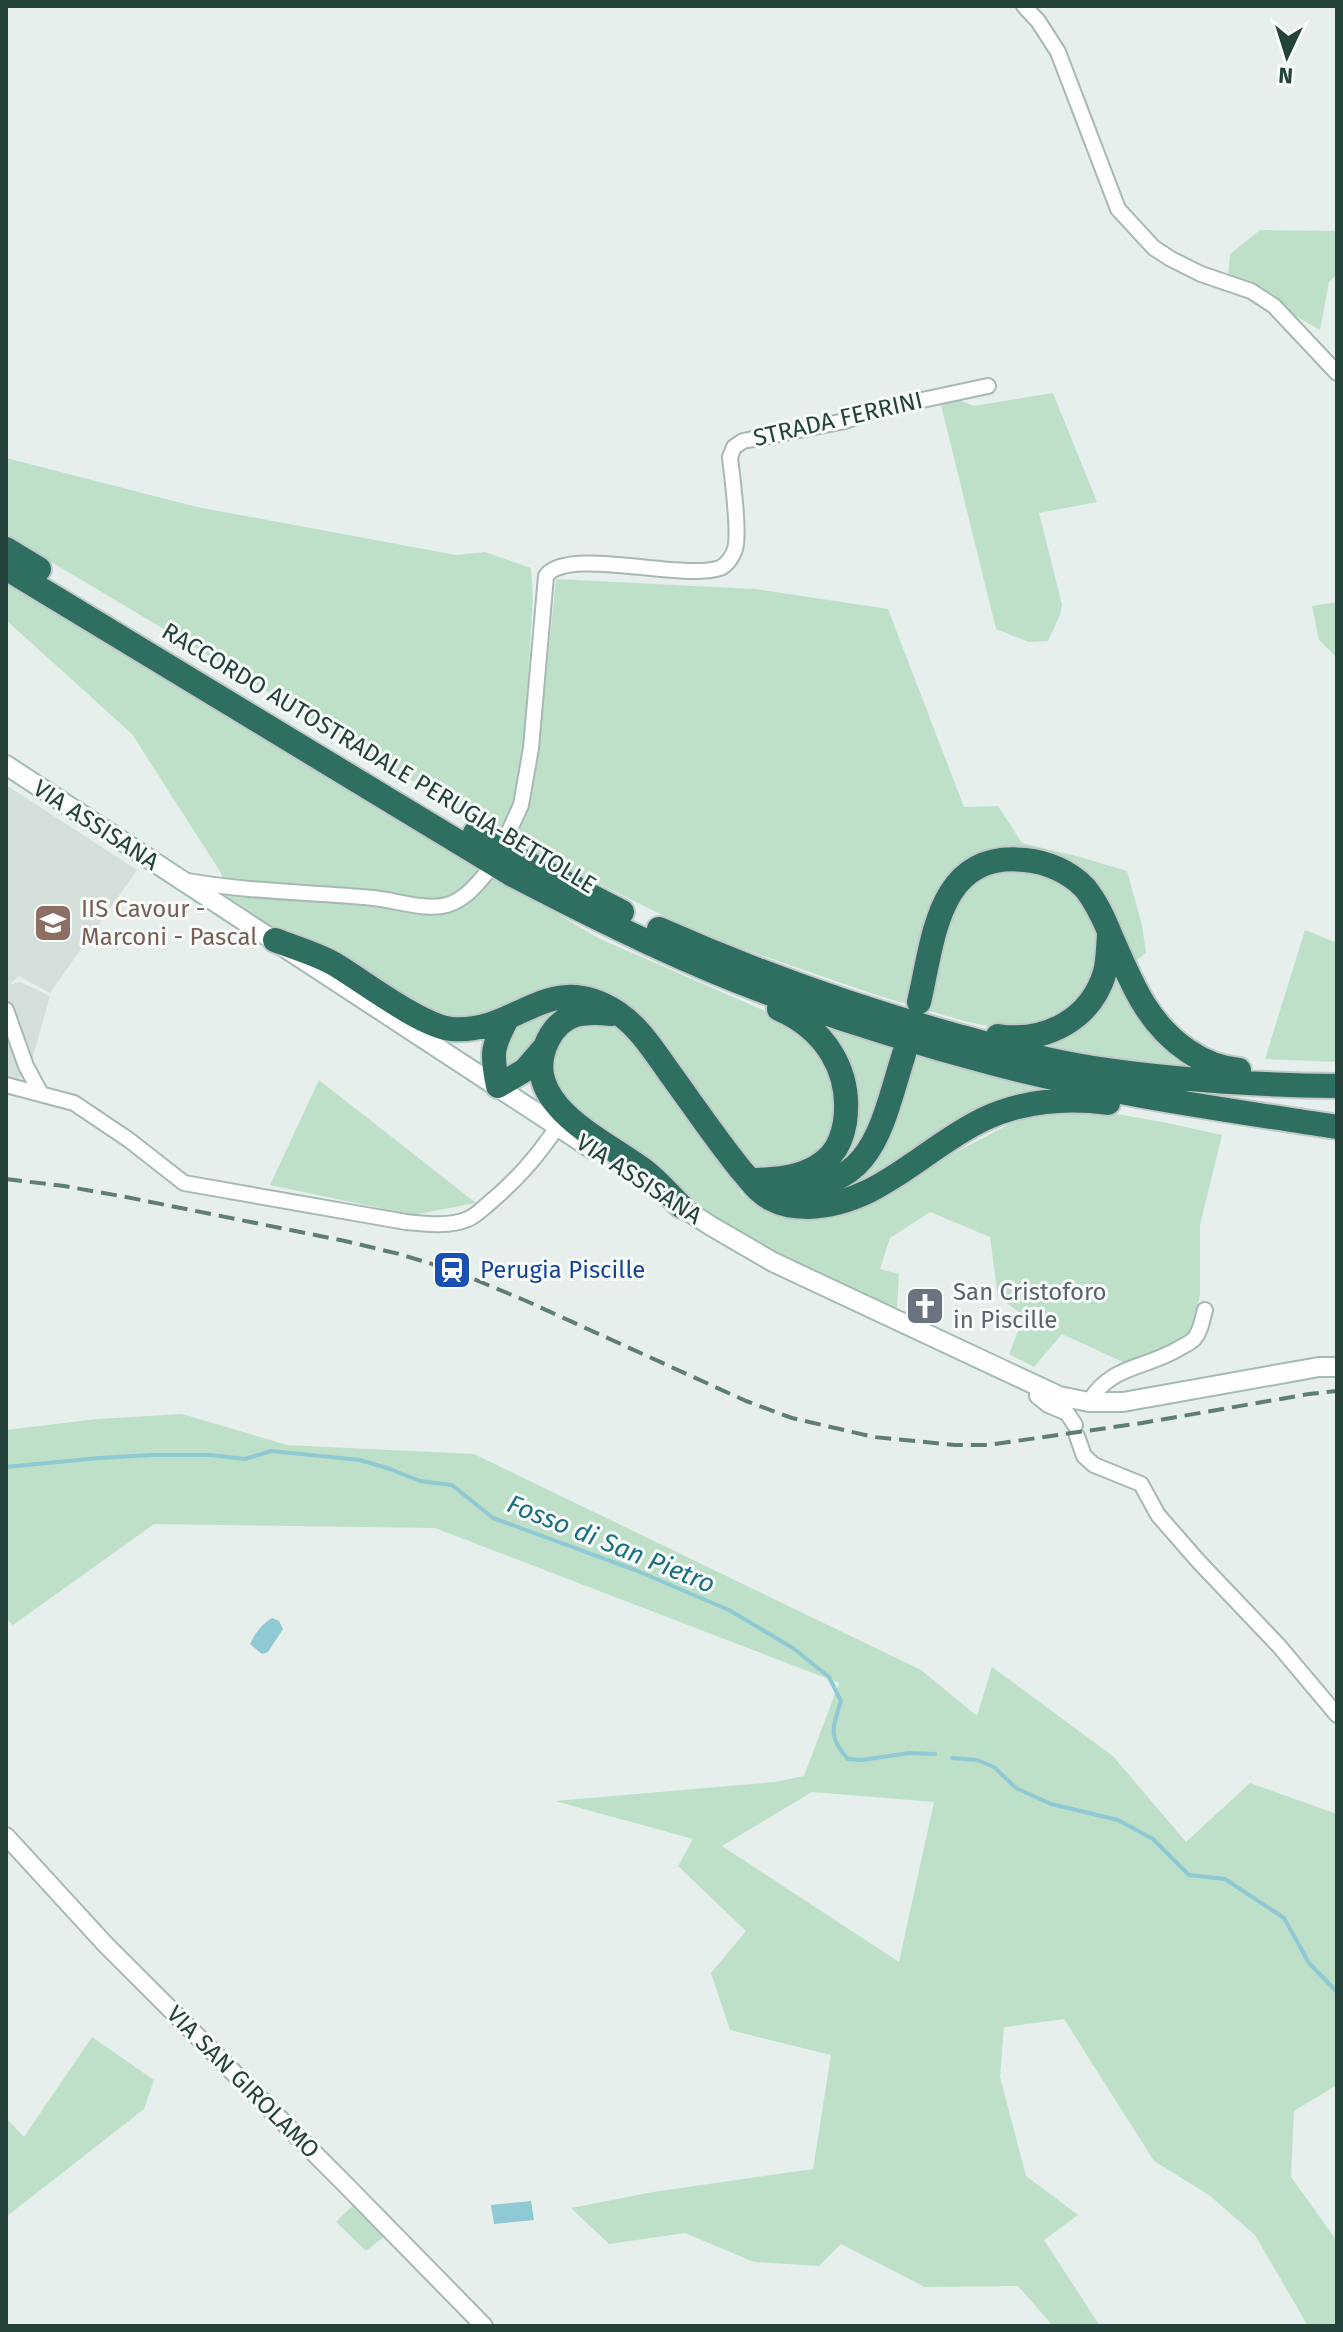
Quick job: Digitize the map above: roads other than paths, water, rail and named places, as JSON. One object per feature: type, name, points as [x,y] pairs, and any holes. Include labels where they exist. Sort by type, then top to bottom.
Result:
[{"type":"highway","name":"RACCORDO AUTOSTRADALE PERUGIA-BETTOLLE","points":[[13,563],[264,715],[511,874],[686,960],[889,1034],[993,1064],[1172,1102],[1337,1127]]},
{"type":"highway","points":[[264,715],[534,867],[635,918],[795,984],[916,1024],[1006,1049],[1092,1068],[1233,1083],[1337,1086]]},
{"type":"highway","points":[[919,1002],[940,912],[952,887],[977,868],[1007,858],[1039,861],[1063,871],[1083,887],[1100,910],[1145,1009],[1162,1031],[1203,1061],[1224,1069],[1337,1075]]},
{"type":"highway","points":[[577,908],[622,940],[796,1016],[815,1033],[840,1068],[846,1088],[846,1115],[839,1144],[829,1157],[814,1167],[781,1179],[749,1174]]},
{"type":"highway","points":[[795,984],[856,995],[960,1027],[1002,1036],[1032,1037],[1057,1029],[1080,1015],[1096,993],[1105,971],[1109,932]]},
{"type":"highway","points":[[275,940],[333,963],[427,1022],[448,1029],[482,1028],[551,998],[574,995],[599,1002],[620,1014],[640,1032],[749,1174],[757,1189],[789,1206],[829,1204],[856,1196],[895,1178],[935,1148],[983,1119],[1042,1102],[1081,1099],[1267,1125],[1337,1127]]},
{"type":"highway","points":[[508,1017],[495,1041],[493,1060],[498,1086],[525,1070],[563,1020],[593,1012],[620,1014]]},
{"type":"highway","points":[[544,1048],[542,1071],[557,1107],[577,1125],[646,1172],[681,1206]]},
{"type":"highway","points":[[749,1174],[779,1187],[801,1189],[843,1176],[860,1163],[880,1132],[904,1054]]},
{"type":"main road","name":"VIA ASSISANA","points":[[6,765],[681,1206],[773,1262],[1059,1396],[1089,1402],[1123,1402],[1319,1367],[1337,1367]]},
{"type":"street","points":[[1024,6],[1058,52],[1118,209],[1154,248],[1171,259],[1201,274],[1251,291],[1274,306],[1337,373]]},
{"type":"street","name":"STRADA FERRINI","points":[[506,838],[521,805],[531,748],[546,576],[550,570],[573,563],[696,571],[719,568],[727,563],[735,548],[730,457],[734,447],[743,441],[845,421],[880,409],[988,386]]},
{"type":"street","points":[[180,880],[222,887],[319,893],[427,906],[447,905],[468,894],[489,870]]},
{"type":"street","points":[[6,1010],[26,1066],[41,1094]]},
{"type":"street","points":[[6,1085],[74,1103],[129,1140],[184,1183],[376,1217],[435,1224],[470,1219],[535,1161],[558,1126]]},
{"type":"street","points":[[1089,1402],[1112,1375],[1170,1354],[1193,1340],[1205,1310]]},
{"type":"street","points":[[1037,1386],[1037,1396],[1048,1405],[1067,1413],[1084,1456],[1094,1465],[1141,1484],[1168,1527],[1279,1646],[1337,1715]]},
{"type":"street","name":"VIA SAN GIROLAMO","points":[[6,1836],[105,1944],[484,2326]]},
{"type":"water","points":[[272,1618],[279,1621],[283,1629],[268,1652],[262,1654],[250,1644],[259,1629]]},
{"type":"water","points":[[531,2201],[534,2220],[494,2224],[491,2205]]},
{"type":"waterway","name":"Fosso di San Pietro","points":[[6,1467],[152,1455],[210,1455],[245,1459],[271,1451],[360,1460],[420,1481],[452,1485],[493,1518],[635,1570],[729,1610],[793,1648],[829,1677],[841,1701],[834,1738],[848,1759],[909,1753],[935,1754]]},
{"type":"waterway","name":"Fosso di San Pietro","points":[[952,1758],[977,1760],[994,1767],[1016,1788],[1051,1804],[1118,1820],[1153,1839],[1189,1875],[1225,1879],[1284,1918],[1309,1963],[1337,1992]]},
{"type":"railway","points":[[6,1179],[126,1197],[399,1254],[452,1270],[524,1300],[746,1401],[792,1418],[874,1437],[988,1445],[1337,1391]]},
{"type":"place","name":"IIS Cavour - Marconi - Pascal","points":[[53,923]]},
{"type":"place","name":"Perugia Piscille","points":[[452,1270]]},
{"type":"place","name":"San Cristoforo in Piscille","points":[[925,1306]]}]
